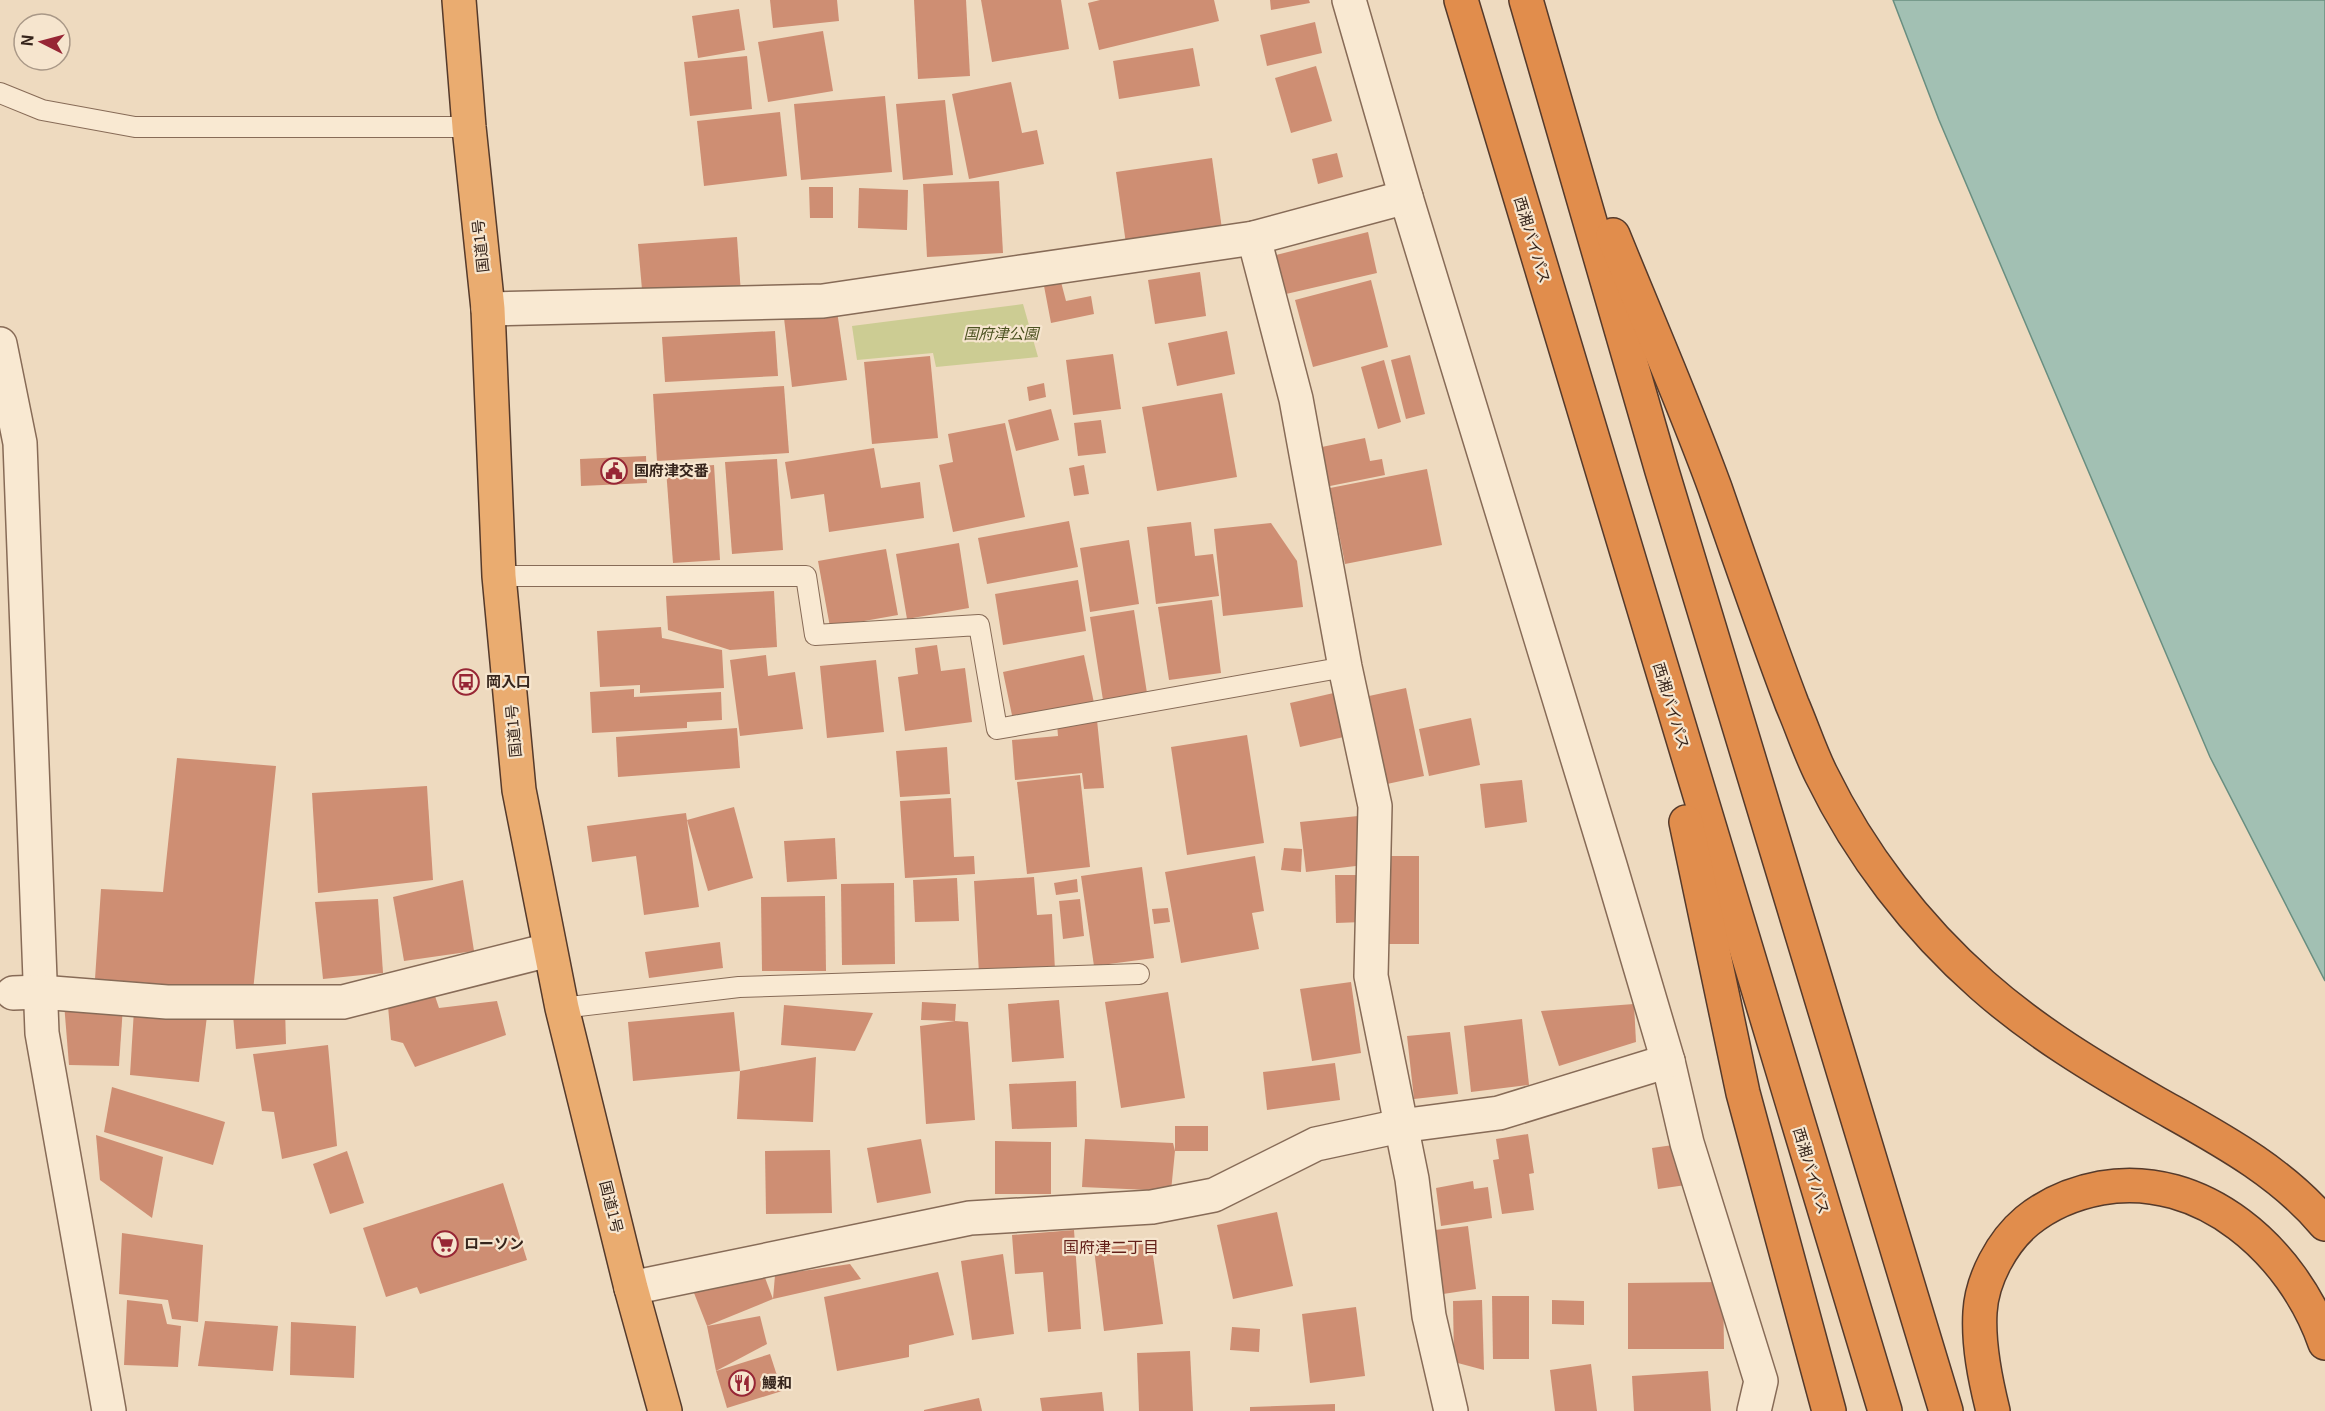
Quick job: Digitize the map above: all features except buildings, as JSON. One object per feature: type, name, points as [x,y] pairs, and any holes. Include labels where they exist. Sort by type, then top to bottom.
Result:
[{"type":"highway","name":"国道1号","points":[[459,0],[469,127],[488,309],[499,576],[519,790],[562,1008],[631,1288],[665,1411]]},
{"type":"highway","name":"西湘バイパス","points":[[1461,0],[1885,1411]]},
{"type":"highway","points":[[1526,0],[1662,471],[1946,1411]]},
{"type":"highway","points":[[1548,75],[1703,456],[1805,736],[1821,774],[1861,844],[1914,916],[1983,986],[2071,1053],[2227,1144],[2269,1172],[2308,1204],[2325,1224]]},
{"type":"highway","points":[[1640,600],[1743,1093],[1829,1411]]},
{"type":"highway","points":[[1993,1411],[1986,1383],[1980,1310],[1988,1280],[2000,1251],[2018,1229],[2039,1211],[2087,1191],[2110,1186],[2149,1186],[2171,1190],[2210,1206],[2244,1227],[2273,1254],[2294,1282],[2325,1343]]},
{"type":"street","points":[[1349,0],[1406,197],[1668,1061],[1687,1143],[1761,1381],[1754,1411]]},
{"type":"street","points":[[488,309],[823,301],[1254,238],[1406,197]]},
{"type":"street","points":[[1254,238],[1296,399],[1345,667],[1375,806],[1371,976],[1412,1179],[1429,1316],[1451,1411]]},
{"type":"street","points":[[0,345],[20,443],[27,992],[42,1033],[109,1411]]},
{"type":"street","points":[[27,992],[167,1002],[343,1002],[549,950]]},
{"type":"street","points":[[631,1288],[970,1218],[1152,1208],[1214,1195],[1316,1144],[1400,1126],[1499,1113],[1668,1061]]},
{"type":"lane","points":[[0,93],[42,110],[135,127],[469,127]]},
{"type":"lane","points":[[499,576],[806,576],[815,635],[980,625],[997,729],[1345,667]]},
{"type":"lane","points":[[562,1008],[739,987],[1139,975]]},
{"type":"green space","name":"国府津公園","points":[[1023,304],[1038,357],[936,367],[933,353],[857,360],[852,326]]},
{"type":"shaded area","points":[[1893,0],[2325,0],[2325,981],[2210,757],[1939,120]]},
{"type":"place","name":"国府津交番","points":[[614,471]]},
{"type":"place","name":"岡入口","points":[[466,682]]},
{"type":"place","name":"ローソン","points":[[445,1244]]},
{"type":"place","name":"鰻和","points":[[742,1383]]},
{"type":"district","name":"国府津二丁目","points":[[1111,1247]]}]
